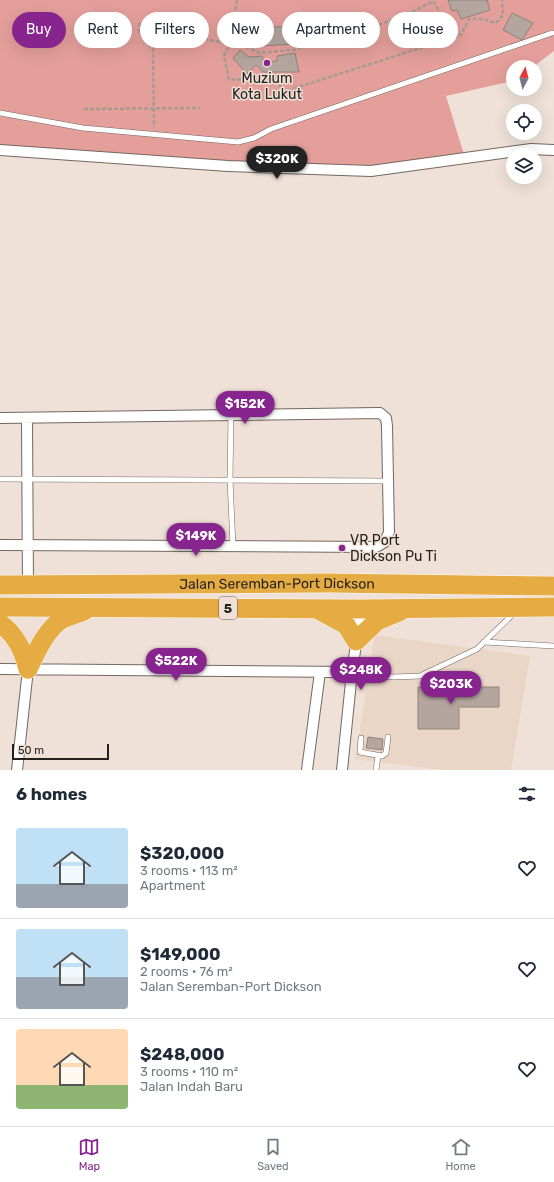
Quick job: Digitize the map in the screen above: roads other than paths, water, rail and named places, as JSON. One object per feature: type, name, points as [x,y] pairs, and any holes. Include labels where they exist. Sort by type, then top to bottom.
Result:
[{"type":"highway","name":"Jalan Seremban-Port Dickson","points":[[0,585],[328,583],[554,586]]},
{"type":"highway","points":[[328,583],[345,593],[361,609],[372,600],[404,584]]},
{"type":"highway","points":[[28,669],[19,643],[8,629],[2,612],[16,601],[28,585],[43,599],[59,608]]},
{"type":"highway","name":"Jalan Seremban-Port Dickson","points":[[2,612],[59,608],[413,609],[554,607]]},
{"type":"highway","points":[[28,669],[42,644],[61,620],[94,608]]},
{"type":"highway","points":[[313,609],[333,616],[346,625],[356,641],[377,621],[390,615],[413,609]]},
{"type":"street","points":[[0,150],[228,166],[371,171],[531,149],[554,150]]},
{"type":"street","points":[[0,418],[28,419],[231,414],[380,413],[386,418],[389,532],[385,542],[376,547],[0,545]]},
{"type":"street","points":[[28,419],[28,585]]},
{"type":"street","points":[[342,770],[352,672],[361,609]]},
{"type":"street","points":[[0,669],[352,672]]},
{"type":"street","points":[[17,770],[28,669]]},
{"type":"street","points":[[307,770],[320,672]]},
{"type":"lane","points":[[0,113],[82,128],[238,142],[254,138],[271,129],[552,32]]},
{"type":"lane","points":[[231,414],[230,480],[233,546]]},
{"type":"lane","points":[[0,479],[388,481]]},
{"type":"lane","points":[[352,672],[393,677],[420,676],[477,648],[521,607]]},
{"type":"lane","points":[[484,642],[554,646]]},
{"type":"lane","points":[[361,738],[360,752],[382,756],[386,752],[388,737]]},
{"type":"lane","points":[[376,770],[378,756]]},
{"type":"place","name":"Muzium Kota Lukut","points":[[267,63]]},
{"type":"place","name":"VR Port Dickson Pu Ti","points":[[342,548]]}]
